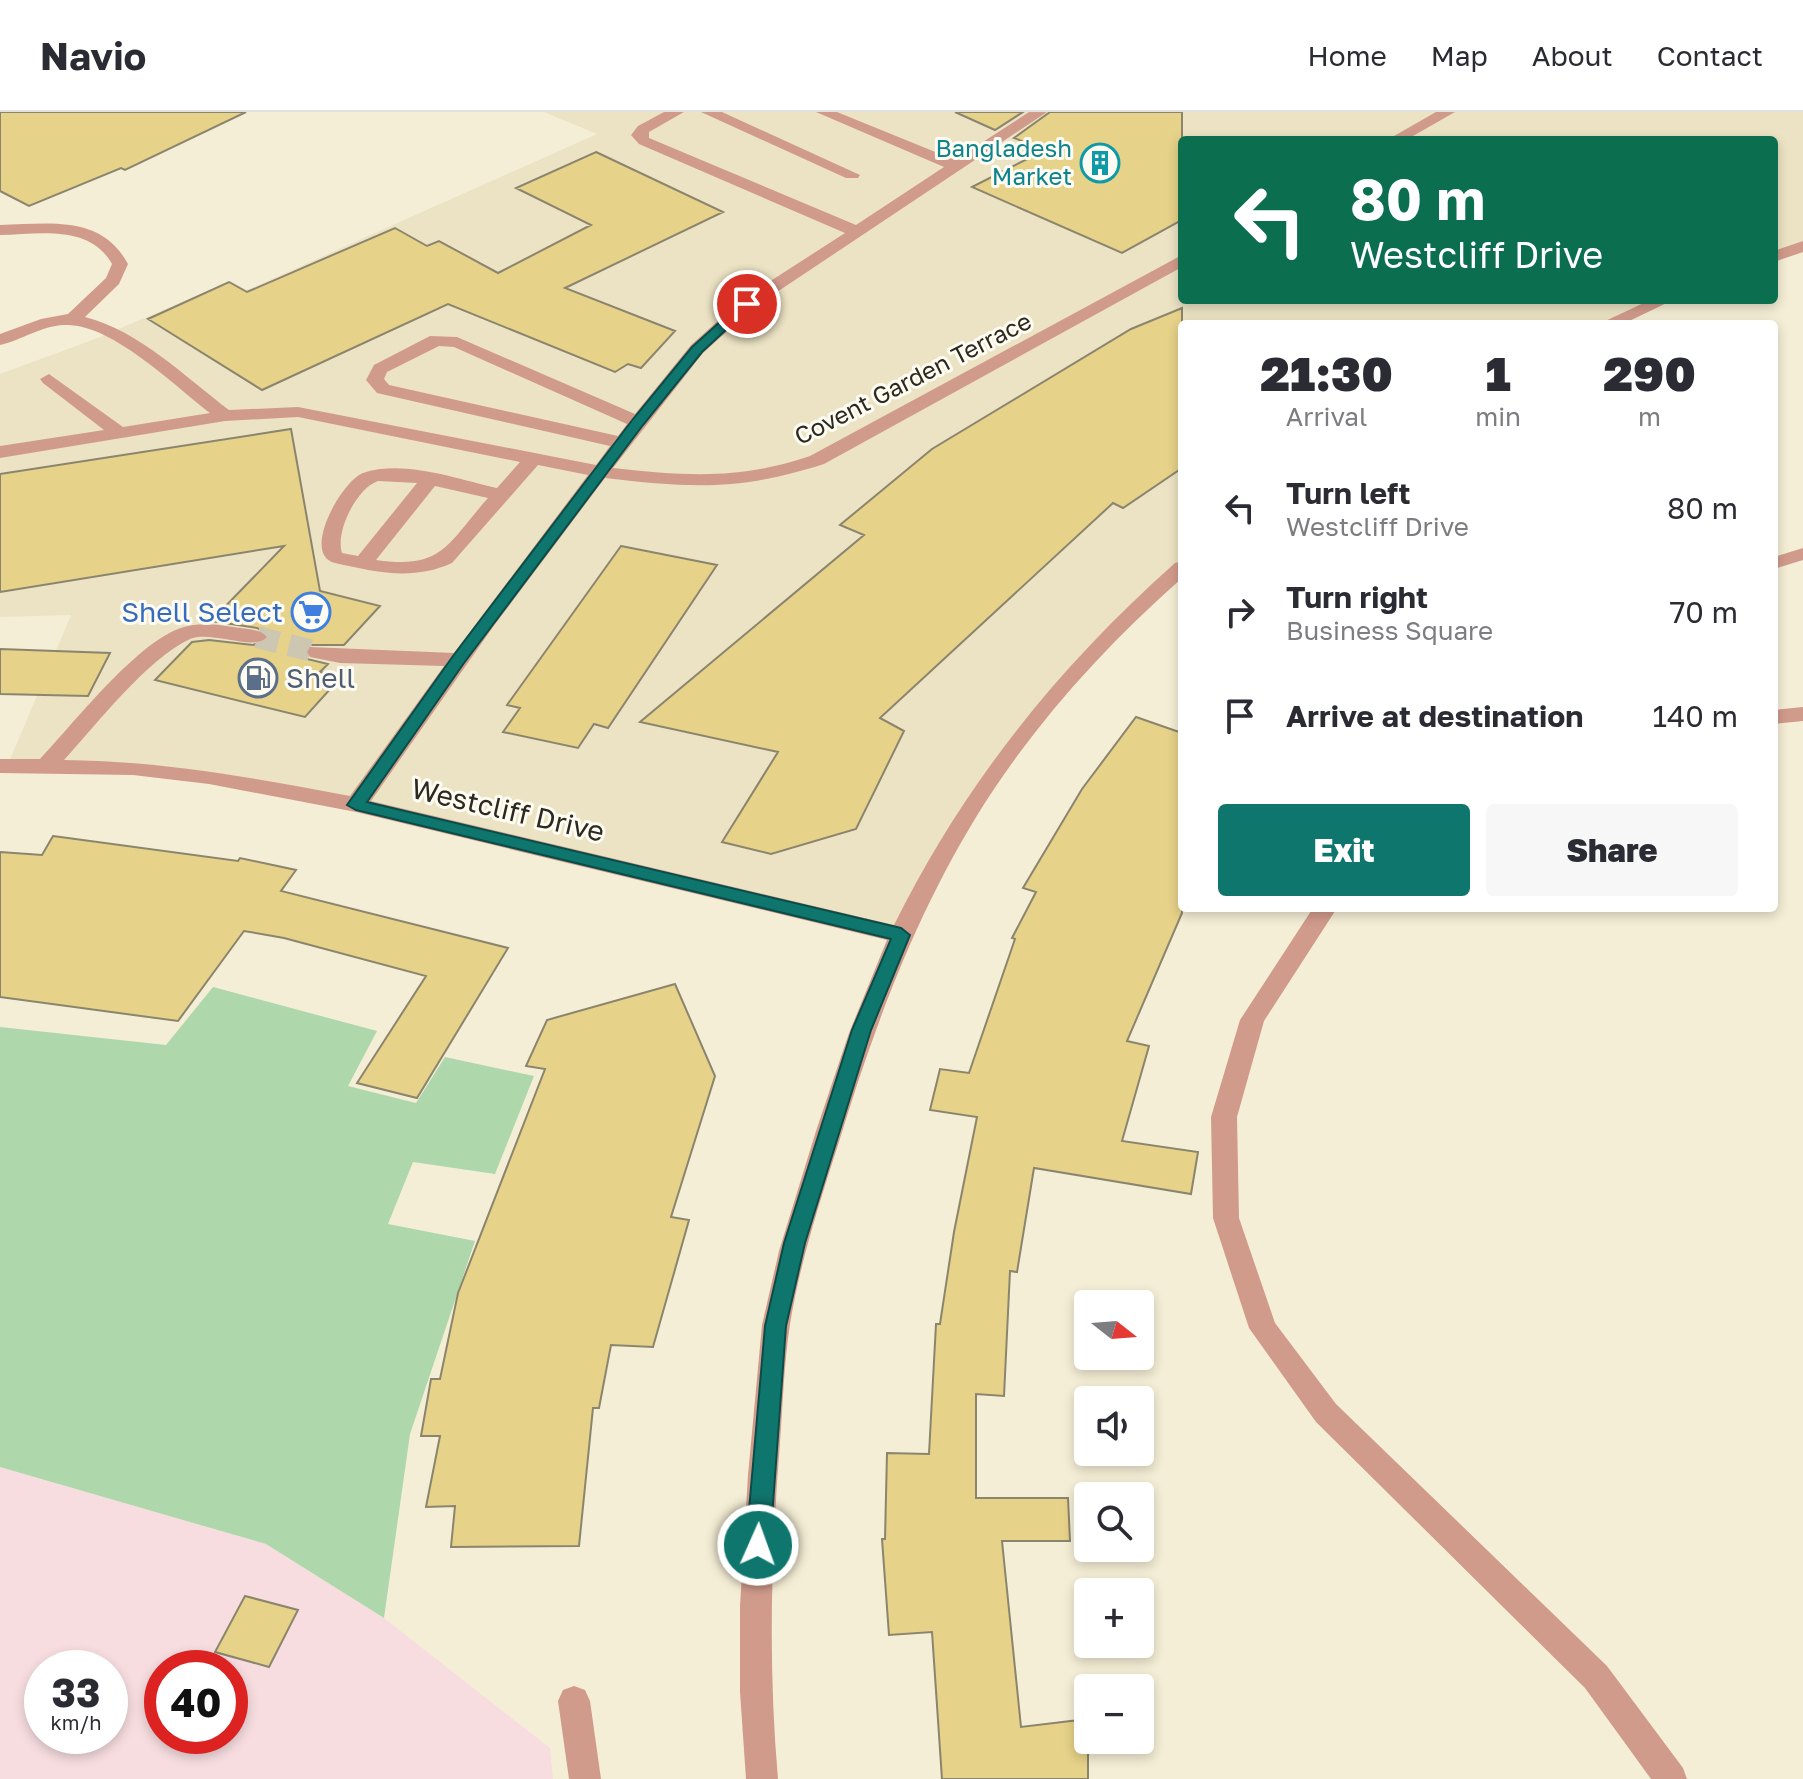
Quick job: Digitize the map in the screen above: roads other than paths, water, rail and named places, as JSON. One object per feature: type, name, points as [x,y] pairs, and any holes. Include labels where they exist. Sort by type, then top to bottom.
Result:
[{"type":"street","points":[[676,112],[643,129],[639,135],[644,141],[855,231]]},
{"type":"street","points":[[709,112],[852,175]]},
{"type":"street","points":[[824,112],[957,167]]},
{"type":"street","points":[[356,805],[458,660],[697,349],[747,304],[1039,112]]},
{"type":"street","points":[[1402,136],[1447,112]]},
{"type":"street","points":[[0,230],[66,229],[105,242],[116,250],[120,264],[113,280],[73,319]]},
{"type":"street","points":[[1778,255],[1803,246]]},
{"type":"street","name":"Covent Garden Terrace","points":[[0,452],[225,416],[298,412],[601,472],[714,482],[774,474],[817,460],[1178,262]]},
{"type":"street","points":[[1617,320],[1655,304]]},
{"type":"street","points":[[0,340],[50,322],[73,319],[90,322],[225,416]]},
{"type":"street","points":[[622,443],[383,389],[375,380],[380,369],[436,340],[457,342],[638,422]]},
{"type":"street","points":[[49,379],[120,433]]},
{"type":"street","points":[[501,495],[382,474],[359,484],[329,539],[329,548],[335,557],[363,563],[415,569],[432,566],[445,559],[533,459]]},
{"type":"street","points":[[363,563],[429,481]]},
{"type":"street","points":[[1778,562],[1803,554]]},
{"type":"street","points":[[762,1779],[756,1715],[758,1517],[776,1326],[794,1243],[862,1030],[901,935],[958,828],[1004,756],[1056,692],[1123,619],[1178,571]]},
{"type":"street","points":[[47,765],[149,659],[182,634],[203,629],[257,637]]},
{"type":"street","points":[[317,652],[351,657],[458,660]]},
{"type":"street","points":[[1778,717],[1803,714]]},
{"type":"street","name":"Westcliff Drive","points":[[0,766],[133,768],[209,777],[356,805],[901,935]]},
{"type":"street","points":[[1322,912],[1252,1020],[1224,1117],[1226,1218],[1263,1328],[1326,1413],[1596,1677],[1671,1779]]},
{"type":"street","points":[[574,1701],[585,1779]]},
{"type":"tunnel","points":[[257,637],[317,652]]},
{"type":"place","name":"Bangladesh Market","points":[[1100,163]]},
{"type":"place","name":"Shell Select","points":[[311,612]]},
{"type":"place","name":"Shell","points":[[258,678]]}]
